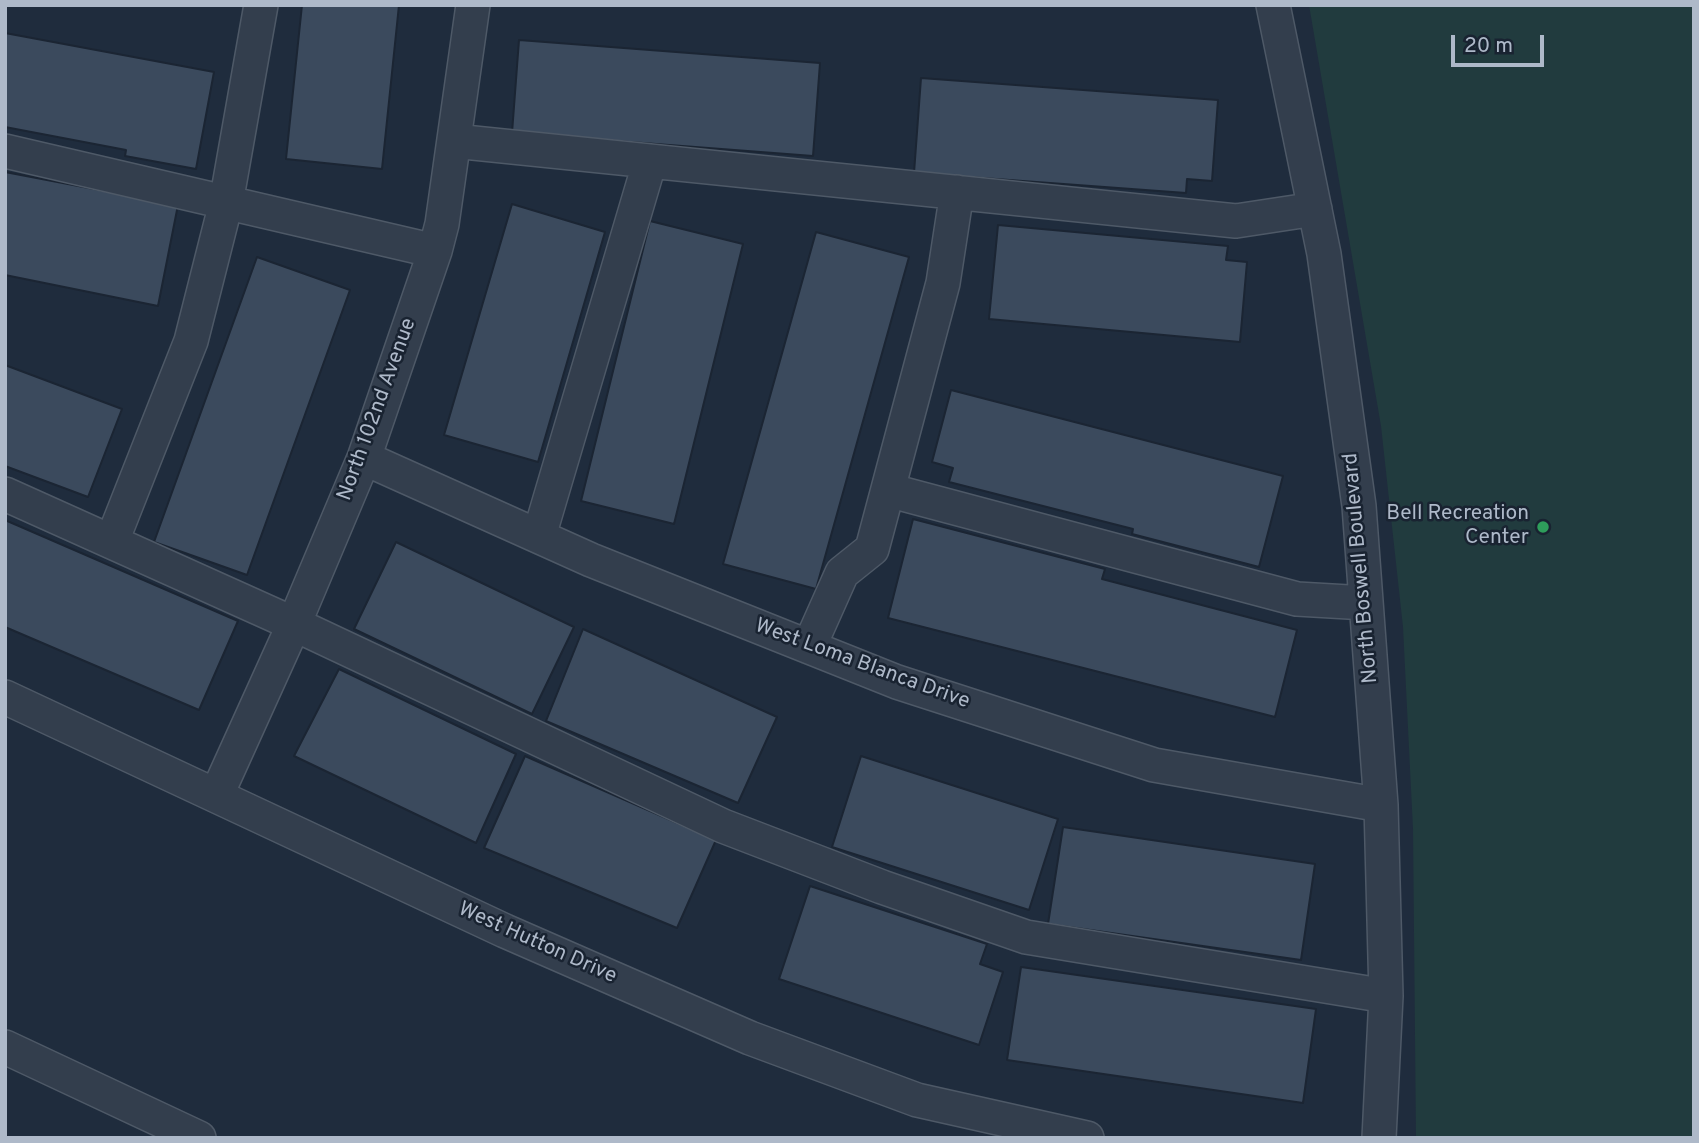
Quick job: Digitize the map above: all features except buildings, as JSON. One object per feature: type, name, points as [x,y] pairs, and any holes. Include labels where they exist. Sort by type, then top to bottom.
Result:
[{"type":"street","points":[[112,541],[191,341],[226,203],[261,5]]},
{"type":"street","name":"North 102nd Avenue","points":[[217,794],[364,458],[435,251],[442,224],[473,5]]},
{"type":"street","name":"North Boswell Boulevard","points":[[1273,5],[1324,254],[1359,506],[1381,804],[1386,996],[1379,1138]]},
{"type":"street","points":[[454,141],[1236,221],[1315,209]]},
{"type":"street","points":[[5,151],[435,251]]},
{"type":"street","points":[[539,536],[650,161]]},
{"type":"street","points":[[809,647],[842,573],[872,549],[943,284],[957,192]]},
{"type":"street","name":"West Loma Blanca Drive","points":[[364,458],[591,560],[897,682],[1154,765],[1381,804]]},
{"type":"street","points":[[888,490],[1297,599],[1366,603]]},
{"type":"street","points":[[5,494],[293,624],[723,826],[882,887],[1026,937],[1386,996]]},
{"type":"street","name":"West Hutton Drive","points":[[5,697],[505,931],[750,1038],[917,1100],[1087,1138]]},
{"type":"street","points":[[5,1048],[199,1138]]},
{"type":"green space","name":"Bell Recreation Center","points":[[1309,5],[1694,5],[1694,1138],[1416,1138],[1413,829],[1403,627],[1381,426]]},
{"type":"place","name":"Bell Recreation Center","points":[[1543,527]]}]
